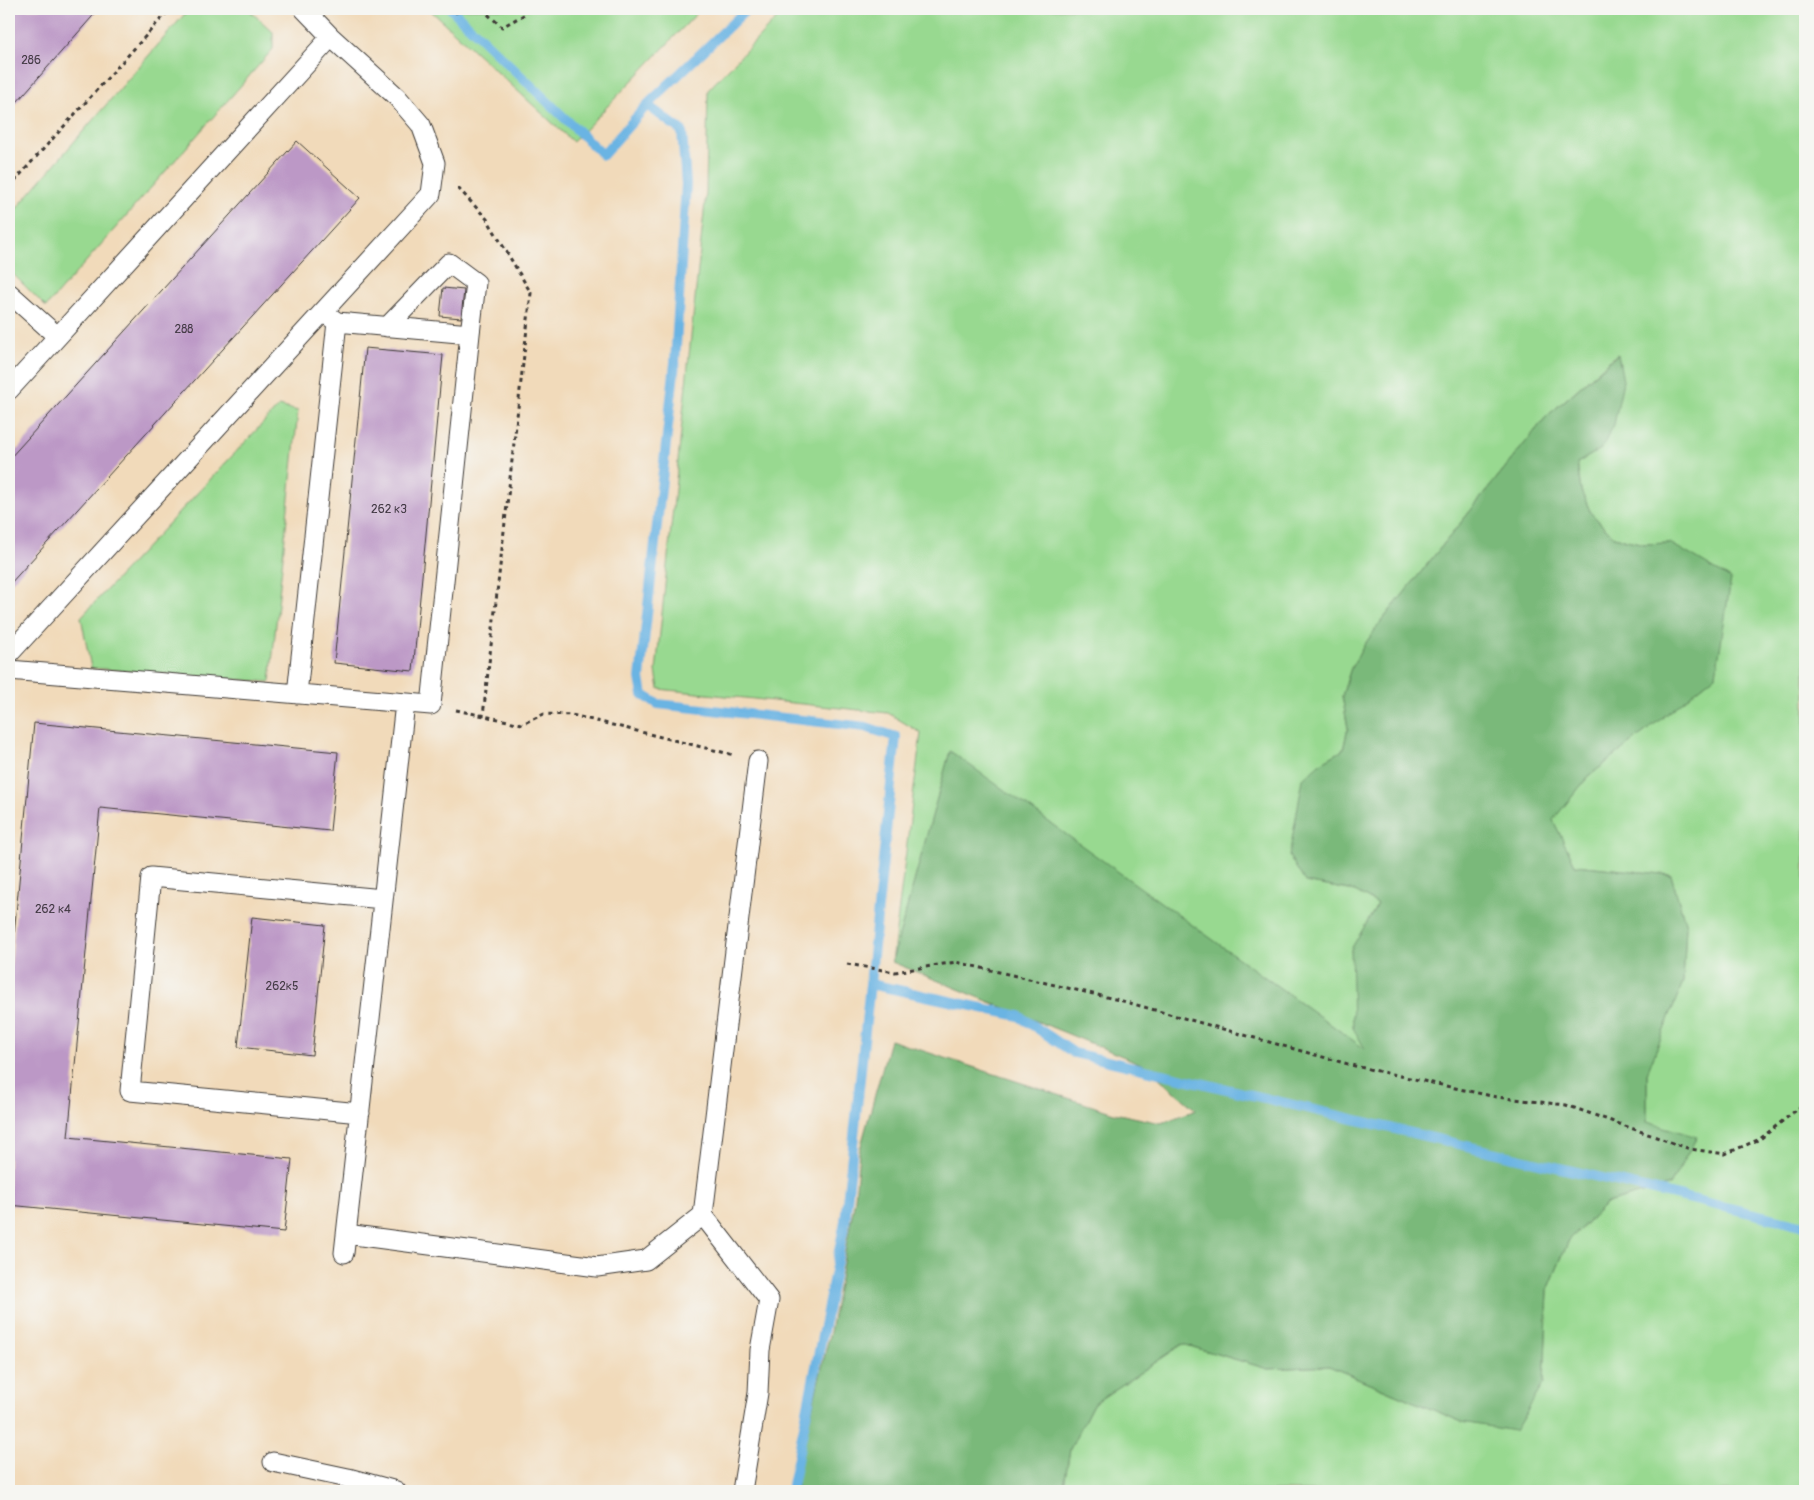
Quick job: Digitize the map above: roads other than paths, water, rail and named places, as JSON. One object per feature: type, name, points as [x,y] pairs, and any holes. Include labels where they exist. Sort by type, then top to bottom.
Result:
[{"type":"lane","points":[[9,654],[330,317],[431,194],[435,163],[421,125],[397,97],[331,37],[304,9]]},
{"type":"lane","points":[[9,390],[331,37]]},
{"type":"lane","points":[[9,670],[431,705],[476,283],[449,263],[387,327]]},
{"type":"lane","points":[[9,293],[57,336]]},
{"type":"lane","points":[[330,317],[387,327],[470,334]]},
{"type":"lane","points":[[297,694],[330,317]]},
{"type":"lane","points":[[344,1253],[405,703]]},
{"type":"lane","points":[[742,1491],[758,1393],[760,1350],[769,1300],[703,1215],[758,761]]},
{"type":"lane","points":[[360,1113],[130,1091],[151,877],[384,899]]},
{"type":"lane","points":[[346,1234],[597,1267],[646,1260],[703,1215]]},
{"type":"lane","points":[[273,1462],[348,1478],[396,1491]]},
{"type":"waterway","points":[[451,9],[603,155],[647,105],[747,9]]},
{"type":"waterway","points":[[647,105],[682,131],[686,184],[675,363],[640,678],[643,695],[658,704],[866,727],[896,737],[870,984],[1019,1016],[1074,1053],[1805,1226]]},
{"type":"waterway","points":[[791,1491],[845,1221],[870,984]]}]
